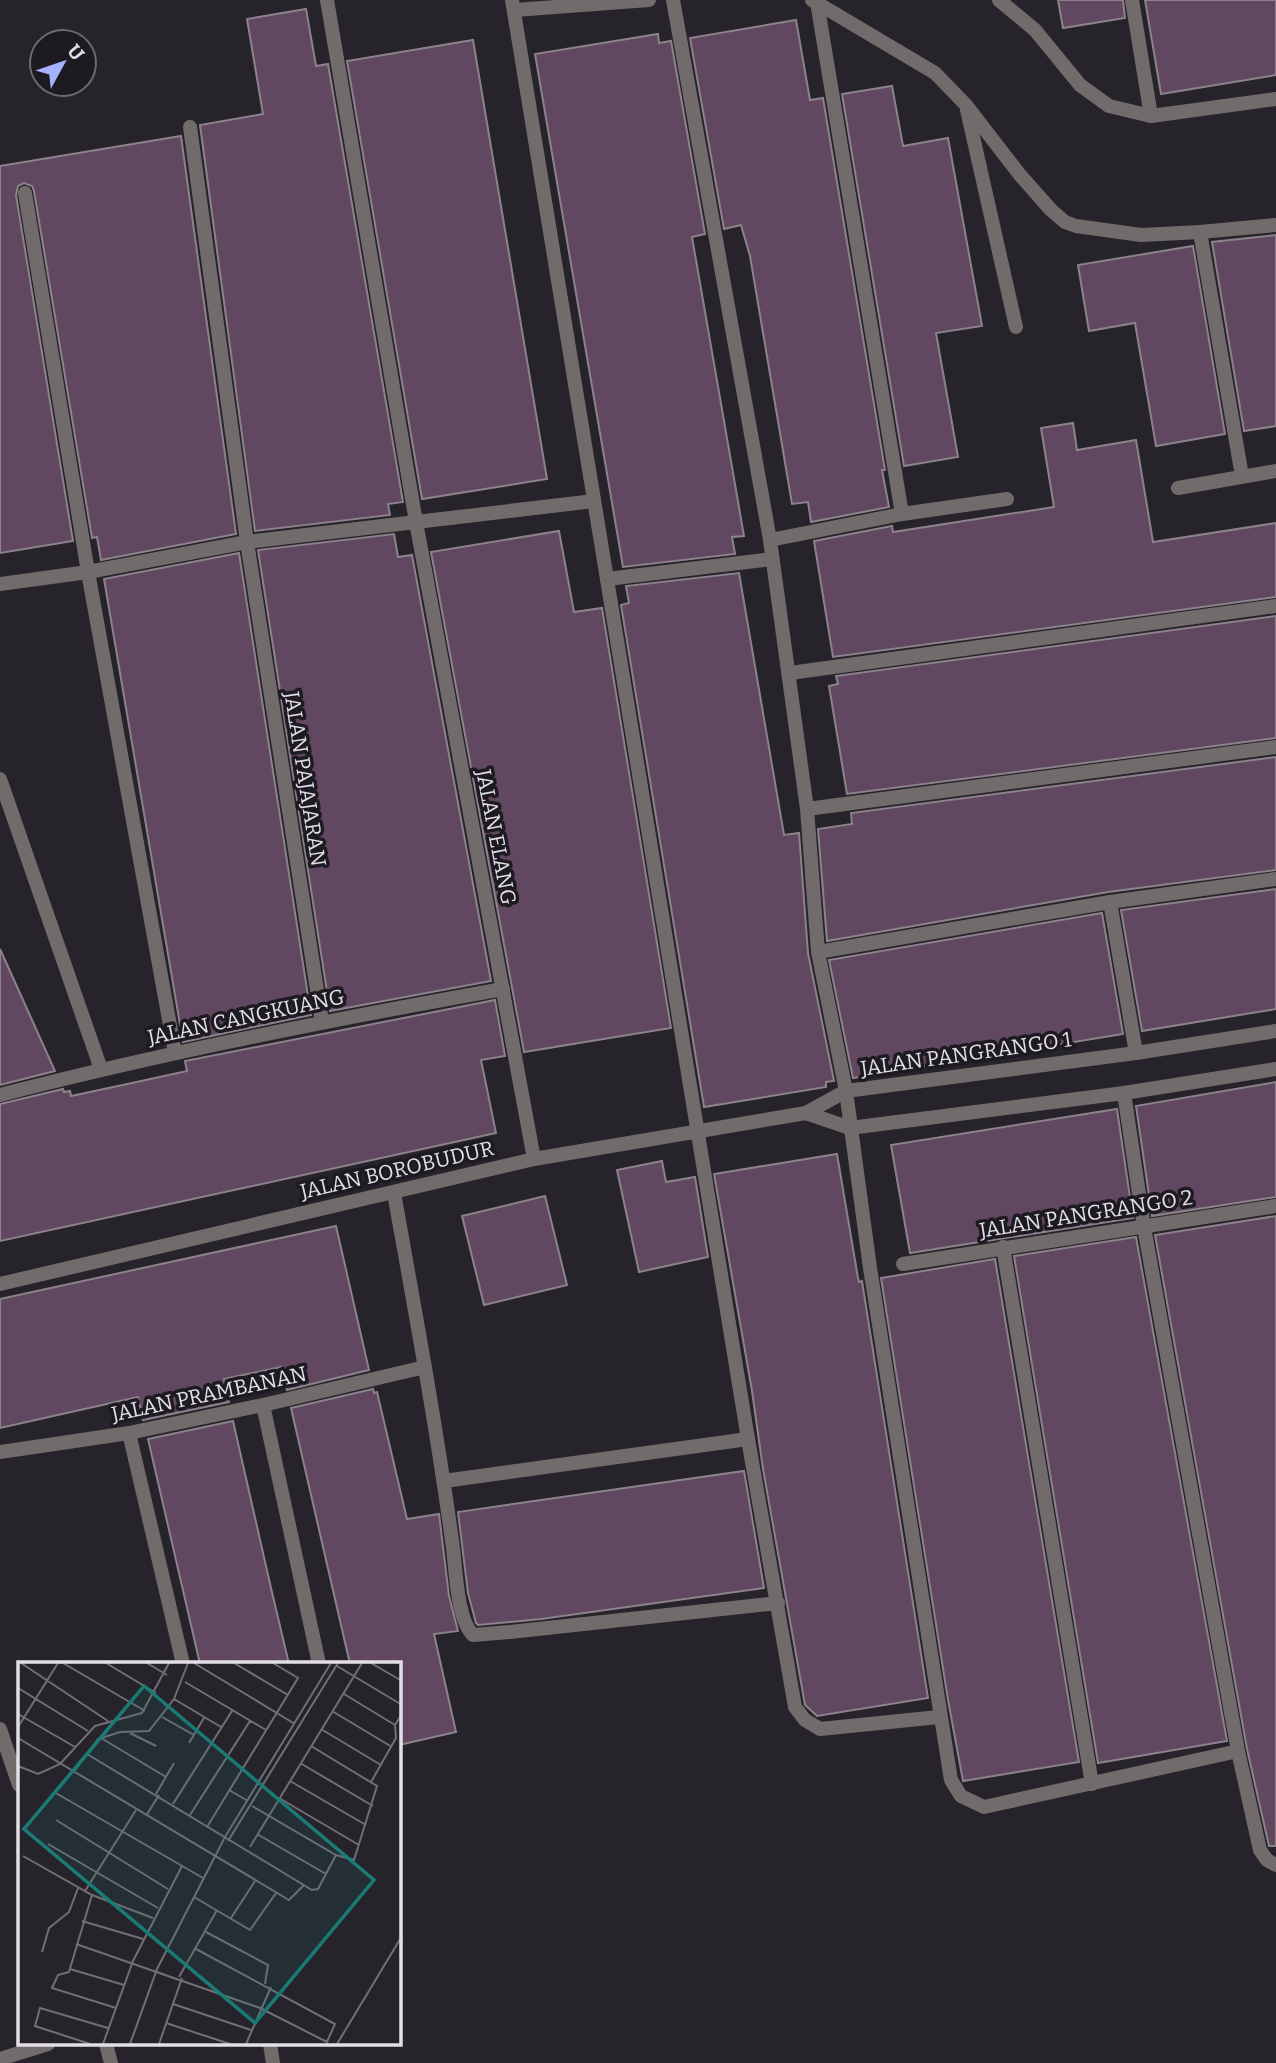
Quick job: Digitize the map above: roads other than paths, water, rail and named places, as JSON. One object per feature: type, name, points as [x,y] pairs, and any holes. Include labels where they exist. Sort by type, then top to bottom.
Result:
[{"type":"street","name":"JALAN ELANG","points":[[327,0],[416,522],[534,1159]]},
{"type":"street","points":[[649,0],[513,5],[748,1439],[795,1707],[805,1720],[820,1729],[939,1717]]},
{"type":"street","points":[[673,0],[770,540],[807,809],[818,952],[846,1091],[870,1268],[951,1780],[961,1796],[984,1807],[1238,1751]]},
{"type":"street","points":[[999,0],[1034,30],[1080,85],[1109,106],[1151,116],[1276,99]]},
{"type":"street","points":[[1132,0],[1151,116]]},
{"type":"street","points":[[815,1],[902,514]]},
{"type":"street","points":[[815,1],[935,74],[966,106],[1020,175],[1065,222],[1141,235],[1276,225]]},
{"type":"street","points":[[966,106],[1016,327]]},
{"type":"street","name":"JALAN PAJAJARAN","points":[[190,127],[247,542],[321,1022]]},
{"type":"street","points":[[25,193],[88,572],[174,1053]]},
{"type":"street","points":[[1200,232],[1242,476]]},
{"type":"street","points":[[1178,488],[1276,471]]},
{"type":"street","points":[[770,540],[902,514],[1007,499]]},
{"type":"street","points":[[0,584],[88,572],[247,542],[594,501]]},
{"type":"street","points":[[607,579],[772,559]]},
{"type":"street","points":[[790,673],[1276,606]]},
{"type":"street","points":[[807,809],[1276,747]]},
{"type":"street","points":[[0,779],[101,1069]]},
{"type":"street","points":[[818,952],[1110,902],[1276,878]]},
{"type":"street","points":[[1110,902],[1136,1053]]},
{"type":"street","name":"JALAN CANGKUANG","points":[[0,1095],[101,1069],[321,1022],[503,989]]},
{"type":"street","name":"JALAN PANGRANGO 1","points":[[806,1113],[846,1091],[1136,1053],[1276,1031]]},
{"type":"street","points":[[806,1113],[850,1128],[1124,1093],[1276,1069]]},
{"type":"street","points":[[1124,1093],[1144,1227],[1238,1751],[1260,1850],[1267,1860],[1276,1865]]},
{"type":"street","name":"JALAN BOROBUDUR","points":[[0,1284],[534,1159],[806,1113]]},
{"type":"street","points":[[394,1193],[444,1481],[461,1609],[467,1630],[473,1635],[778,1603]]},
{"type":"street","name":"JALAN PANGRANGO 2","points":[[903,1264],[1276,1206]]},
{"type":"street","points":[[1003,1247],[1092,1784]]},
{"type":"street","name":"JALAN PRAMBANAN","points":[[0,1452],[129,1433],[425,1367]]},
{"type":"street","points":[[263,1405],[319,1662]]},
{"type":"street","points":[[129,1433],[183,1662]]},
{"type":"street","points":[[444,1481],[748,1439]]},
{"type":"street","points":[[0,1729],[18,1782]]},
{"type":"street","points":[[0,2059],[42,2046]]},
{"type":"street","points":[[107,2046],[111,2063]]}]
